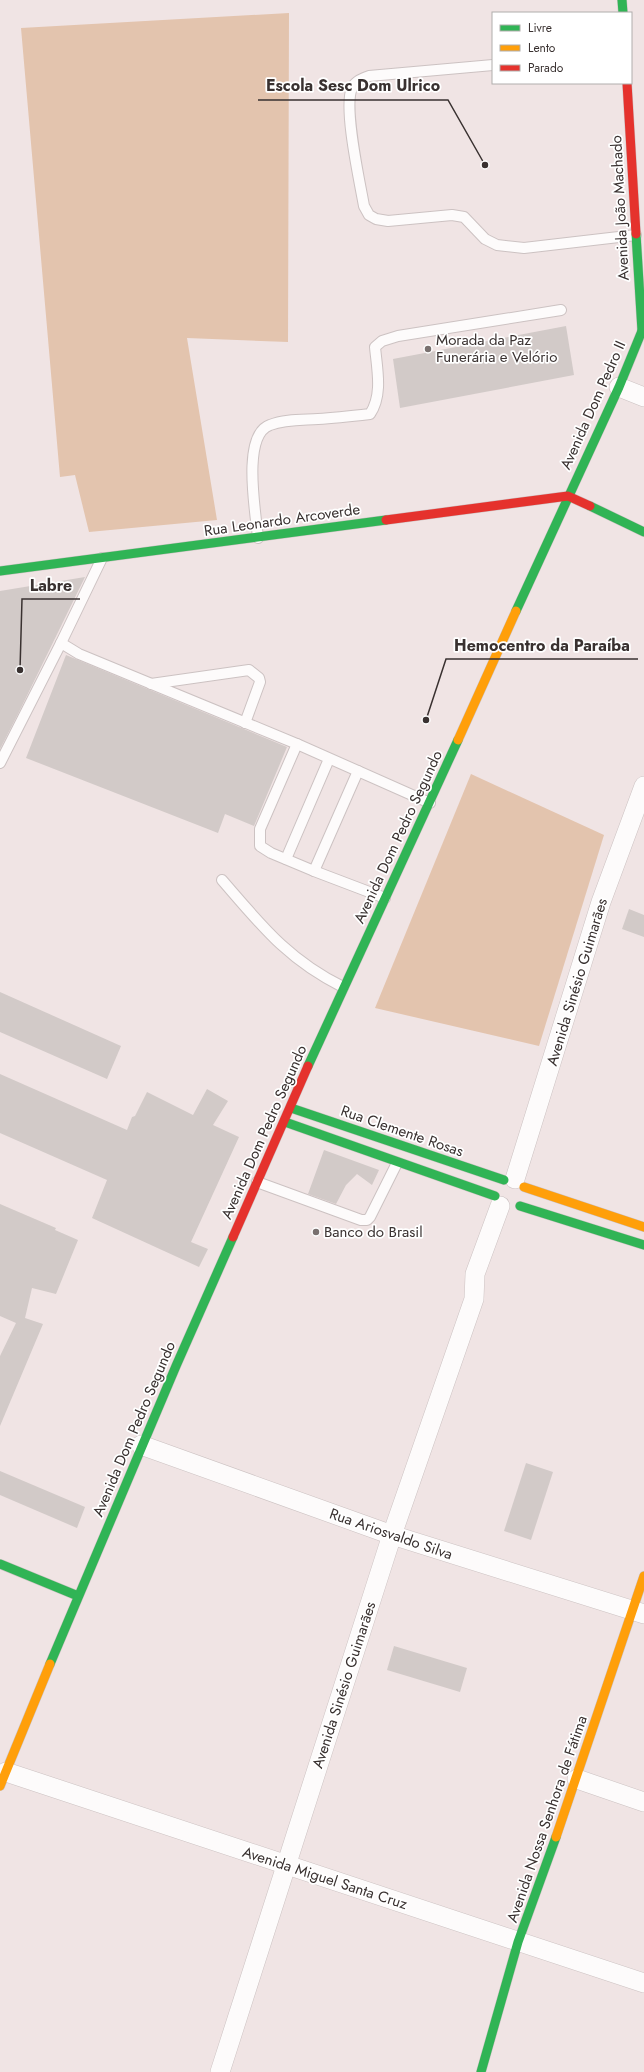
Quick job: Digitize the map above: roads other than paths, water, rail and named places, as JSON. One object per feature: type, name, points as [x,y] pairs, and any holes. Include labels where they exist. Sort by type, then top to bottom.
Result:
[{"type":"main road","points":[[622,0],[623,12]]},
{"type":"main road","name":"Avenida João Machado","points":[[627,84],[643,329]]},
{"type":"main road","name":"Avenida Dom Pedro II","points":[[568,496],[619,388],[643,329]]},
{"type":"main road","points":[[568,496],[644,532]]},
{"type":"main road","name":"Rua Leonardo Arcoverde","points":[[0,571],[568,496]]},
{"type":"main road","name":"Avenida Dom Pedro Segundo","points":[[3,1779],[141,1445],[285,1122],[343,987],[430,803],[568,496]]},
{"type":"main road","name":"Rua Clemente Rosas","points":[[291,1108],[644,1227]]},
{"type":"main road","name":"Rua Clemente Rosas","points":[[285,1122],[506,1204],[644,1245]]},
{"type":"main road","points":[[514,1182],[525,1199],[506,1204],[499,1184],[514,1182]]},
{"type":"main road","points":[[0,1564],[78,1596]]},
{"type":"main road","name":"Avenida Nossa Senhora de Fátima","points":[[481,2072],[518,1942],[638,1612],[644,1576]]},
{"type":"street","points":[[619,388],[644,397]]},
{"type":"street","name":"Avenida Sinésio Guimarães","points":[[514,1182],[601,902],[644,786]]},
{"type":"street","name":"Avenida Sinésio Guimarães","points":[[220,2072],[392,1535],[474,1299],[475,1274],[506,1204]]},
{"type":"street","name":"Rua Ariosvaldo Silva","points":[[141,1445],[392,1535],[638,1612]]},
{"type":"street","name":"Avenida Miguel Santa Cruz","points":[[3,1779],[286,1866],[644,1983]]},
{"type":"street","points":[[577,1779],[644,1802]]},
{"type":"lane","points":[[492,65],[369,76],[357,81],[351,89],[350,122],[364,206],[369,215],[376,219],[388,221],[452,215],[464,217],[485,239],[496,245],[524,248],[636,235]]},
{"type":"lane","points":[[258,538],[252,462],[258,434],[268,425],[286,421],[345,418],[370,414],[376,405],[378,383],[374,347],[382,341],[398,336],[561,310]]},
{"type":"lane","points":[[0,763],[102,558]]},
{"type":"lane","points":[[61,643],[79,654],[296,744],[430,803]]},
{"type":"lane","points":[[151,684],[250,670],[259,678],[260,682],[245,723]]},
{"type":"lane","points":[[296,744],[259,835],[260,846],[314,871],[386,898]]},
{"type":"lane","points":[[286,859],[329,759]]},
{"type":"lane","points":[[314,871],[358,771]]},
{"type":"lane","points":[[222,880],[281,946],[302,964],[343,987]]},
{"type":"lane","points":[[257,1182],[361,1220],[367,1220],[370,1217],[397,1163]]},
{"type":"place","name":"Escola Sesc Dom Ulrico","points":[[485,165]]},
{"type":"place","name":"Morada da Paz Funerária e Velório","points":[[428,349]]},
{"type":"place","name":"Labre","points":[[20,670]]},
{"type":"place","name":"Hemocentro da Paraíba","points":[[426,720]]},
{"type":"place","name":"Banco do Brasil","points":[[316,1232]]}]
